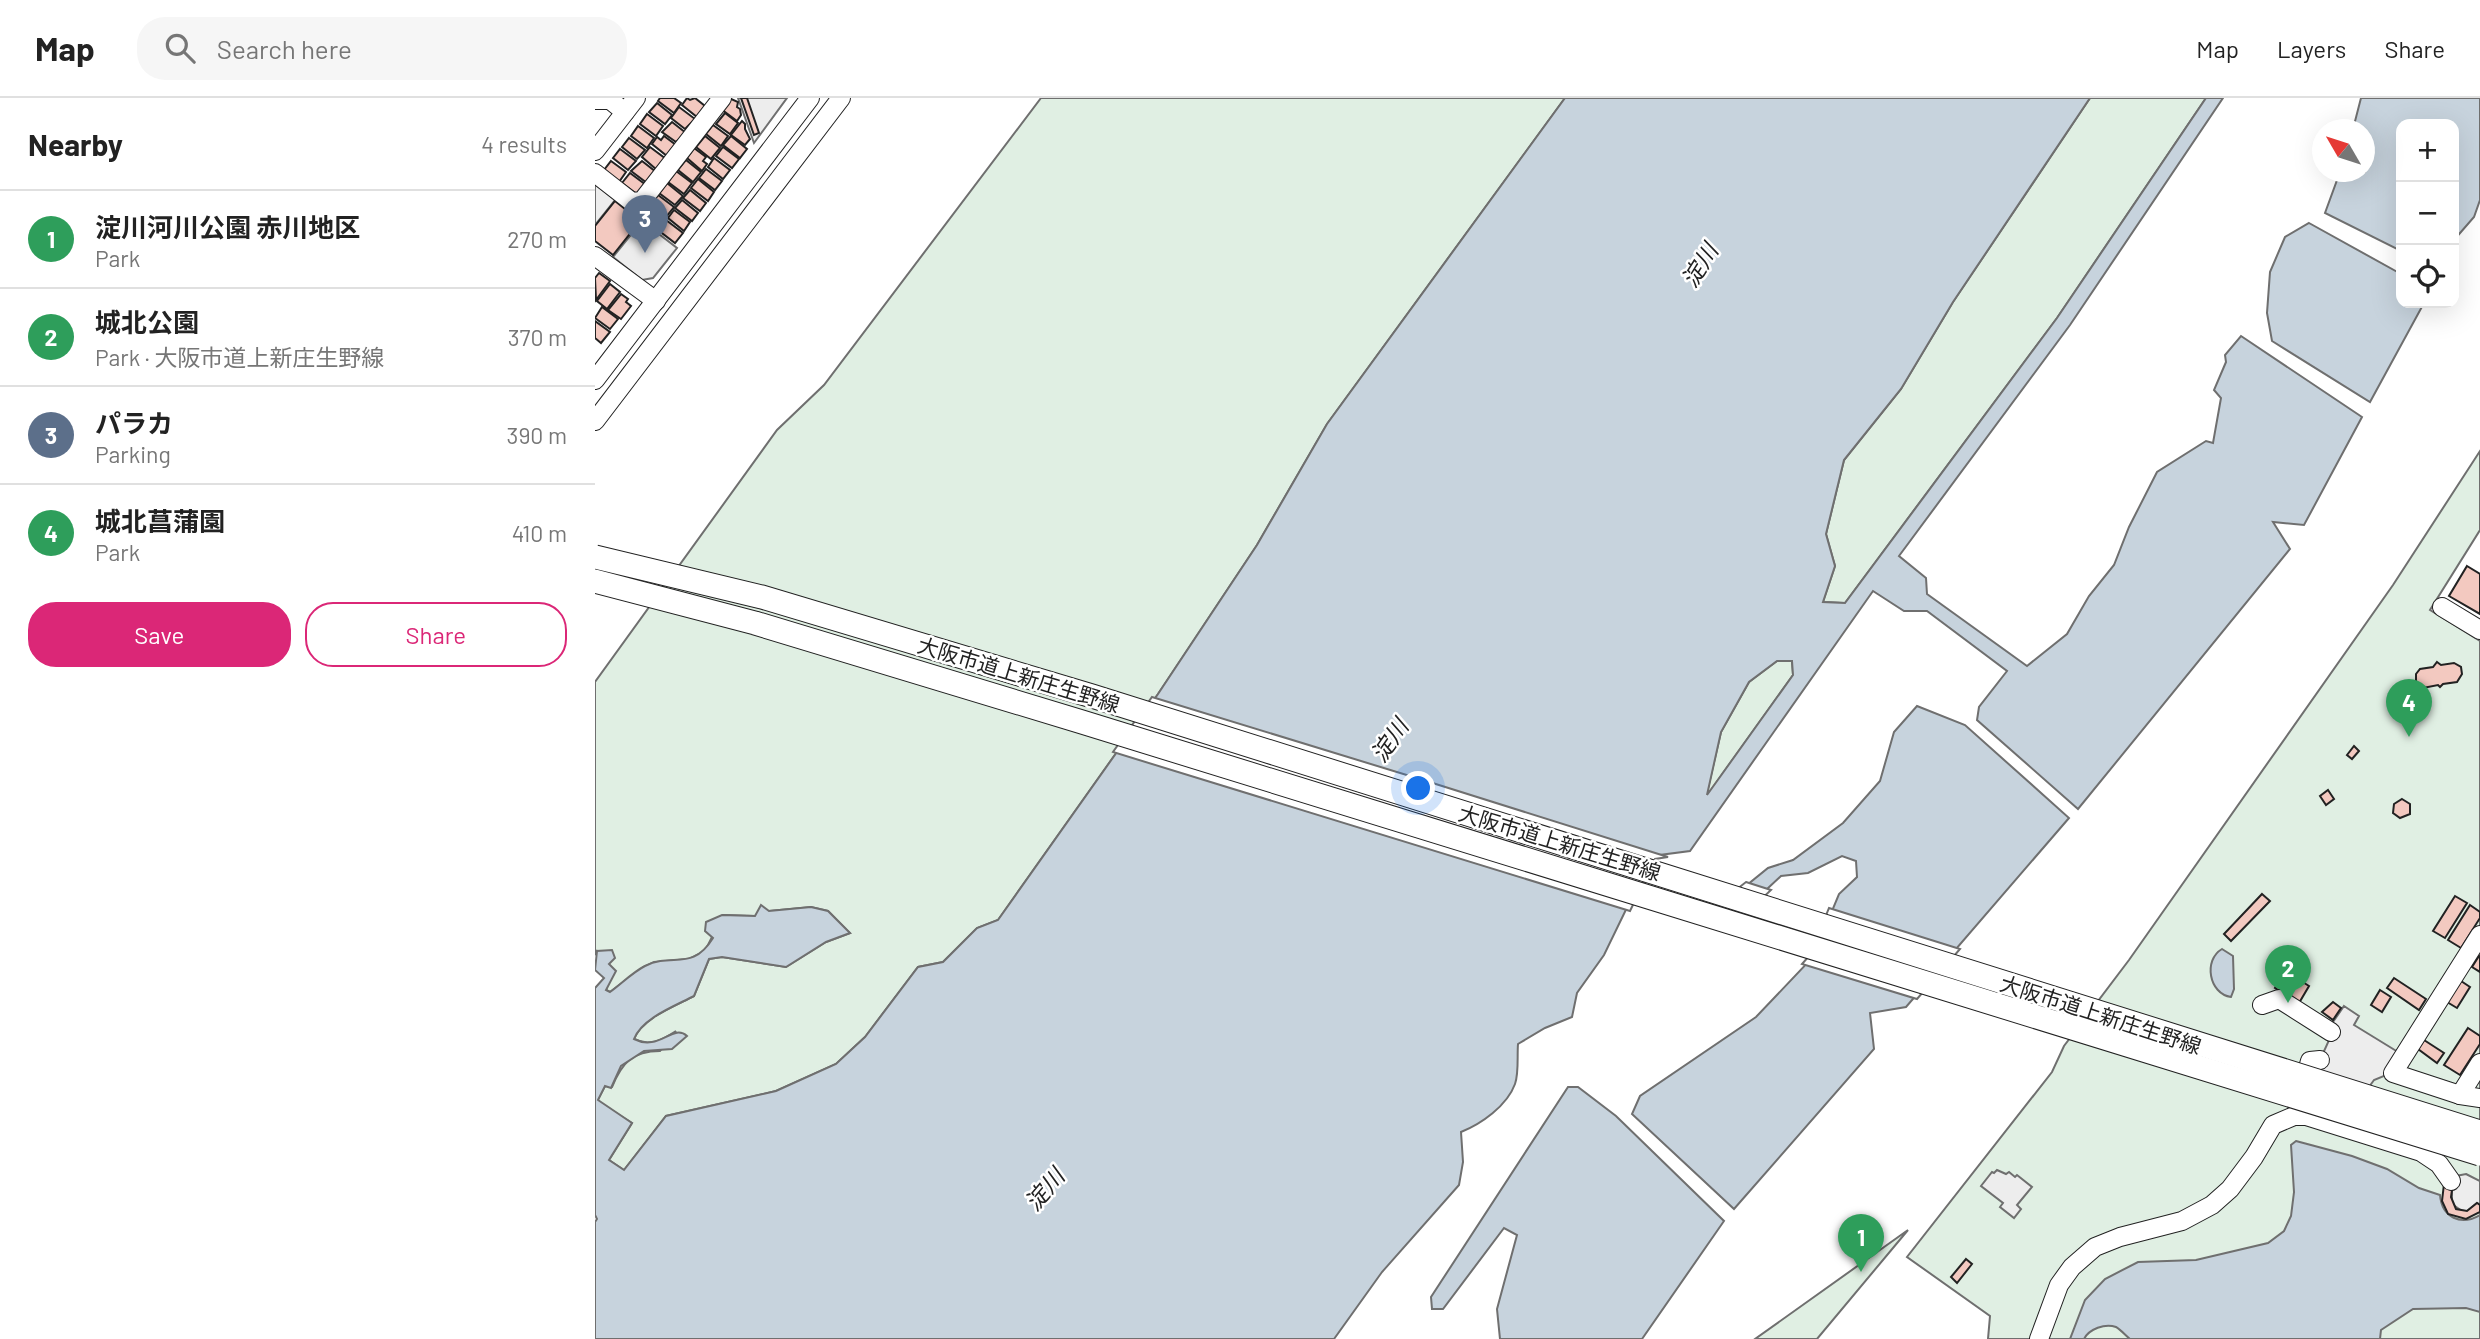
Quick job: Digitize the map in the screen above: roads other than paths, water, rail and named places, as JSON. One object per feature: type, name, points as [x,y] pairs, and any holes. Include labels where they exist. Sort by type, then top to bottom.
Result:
[{"type":"main road","name":"大阪市道上新庄生野線","points":[[595,557],[762,597],[1093,696],[2480,1132]]},
{"type":"main road","name":"大阪市道上新庄生野線","points":[[595,581],[755,623],[1056,714],[2480,1154]]},
{"type":"street","points":[[595,173],[632,202],[642,201],[722,98]]},
{"type":"street","points":[[595,380],[810,98]]},
{"type":"street","points":[[595,421],[841,98]]},
{"type":"street","points":[[595,100],[610,100],[630,105],[595,151]]},
{"type":"street","points":[[597,260],[656,301]]},
{"type":"street","points":[[2442,607],[2480,630]]},
{"type":"street","points":[[2480,935],[2391,1072],[2460,1095],[2480,1098]]},
{"type":"street","points":[[2262,1005],[2279,999],[2331,1031]]},
{"type":"street","points":[[2294,1116],[2310,1061],[2320,1060]]},
{"type":"street","points":[[2460,1095],[2480,1063]]},
{"type":"street","points":[[2039,1339],[2059,1285],[2071,1267],[2095,1247],[2120,1237],[2182,1221],[2212,1205],[2230,1189],[2273,1125],[2294,1116],[2306,1116],[2421,1152],[2439,1164],[2451,1181]]},
{"type":"water","name":"淀川","points":[[1565,98],[2090,98],[1953,302],[1901,389],[1844,460],[1826,534],[1835,566],[1823,602],[1845,603],[2057,318],[2206,98],[2223,98],[2070,325],[1899,556],[1926,578],[1927,594],[2027,666],[2067,634],[2089,596],[2114,565],[2129,527],[2157,472],[2206,441],[2213,443],[2221,398],[2214,390],[2226,362],[2225,355],[2241,336],[2362,417],[2304,525],[2273,522],[2290,549],[2078,809],[1977,720],[1979,707],[2007,671],[1927,611],[1904,611],[1873,591],[1690,851],[1652,856],[1604,955],[1577,993],[1572,1017],[1545,1028],[1518,1044],[1517,1075],[1506,1100],[1493,1113],[1461,1132],[1463,1162],[1459,1185],[1382,1272],[1334,1339],[595,1339],[595,988],[604,978],[595,970],[597,951],[612,950],[615,958],[609,964],[616,971],[606,990],[610,992],[645,966],[697,955],[713,938],[705,931],[706,922],[722,915],[755,916],[761,905],[769,911],[811,907],[828,911],[850,933],[826,942],[786,967],[722,957],[709,959],[694,996],[660,1013],[644,1025],[634,1039],[651,1042],[676,1033],[687,1036],[672,1049],[644,1051],[621,1066],[611,1088],[605,1086],[598,1100],[632,1123],[609,1160],[624,1170],[666,1116],[776,1091],[836,1064],[865,1037],[918,967],[943,962],[977,928],[998,920],[1158,694],[1257,545],[1327,424]],"holes":[[[1777,661],[1792,661],[1793,675],[1707,795],[1721,732],[1749,682]]]},
{"type":"water","points":[[2361,98],[2480,98],[2480,200],[2474,217],[2459,234],[2459,119],[2396,119],[2396,248],[2325,213],[2336,182],[2375,182],[2375,119],[2356,119]]},
{"type":"water","points":[[2309,223],[2396,271],[2396,308],[2421,308],[2370,402],[2272,341],[2267,313],[2270,272],[2285,237]]},
{"type":"water","points":[[1917,706],[1965,725],[2069,818],[1906,1007],[1870,1013],[1874,1049],[1734,1209],[1632,1114],[1640,1096],[1756,1017],[1813,957],[1839,894],[1857,877],[1856,861],[1842,856],[1808,873],[1781,876],[1736,918],[1715,911],[1768,868],[1793,860],[1843,823],[1880,781],[1894,732]]},
{"type":"water","points":[[2222,949],[2233,956],[2234,989],[2231,997],[2218,990],[2211,976],[2212,961]]},
{"type":"water","points":[[1568,1087],[1578,1087],[1616,1116],[1724,1221],[1642,1339],[1500,1339],[1497,1309],[1517,1235],[1504,1228],[1443,1309],[1432,1309],[1431,1297]]},
{"type":"water","points":[[2296,1141],[2352,1156],[2387,1169],[2419,1188],[2440,1195],[2444,1209],[2454,1218],[2466,1220],[2480,1215],[2480,1312],[2466,1308],[2413,1309],[2381,1330],[2380,1339],[2130,1339],[2116,1327],[2102,1326],[2084,1339],[2070,1339],[2085,1300],[2105,1279],[2138,1262],[2196,1260],[2268,1243],[2284,1231],[2291,1216],[2294,1192],[2291,1145]]},
{"type":"place","name":"パラカ","points":[[645,253]]},
{"type":"place","name":"城北菖蒲園","points":[[2409,737]]},
{"type":"place","name":"城北公園","points":[[2288,1003]]},
{"type":"place","name":"淀川河川公園 赤川地区","points":[[1861,1272]]}]
